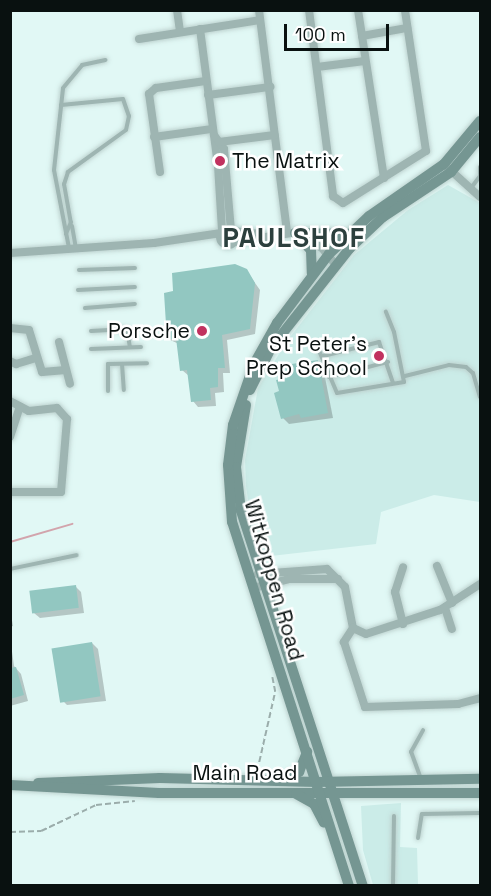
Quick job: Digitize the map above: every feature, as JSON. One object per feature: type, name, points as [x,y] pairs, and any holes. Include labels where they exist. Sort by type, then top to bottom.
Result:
[{"type":"main road","name":"Witkoppen Road","points":[[233,488],[237,448],[250,390],[272,348],[348,234],[448,168],[480,121]]},
{"type":"main road","name":"Witkoppen Road","points":[[349,885],[307,752],[235,506],[233,425],[242,392],[277,323],[304,287],[368,228],[448,168],[480,137]]},
{"type":"main road","points":[[291,233],[348,234]]},
{"type":"main road","points":[[291,233],[313,256],[314,270],[304,287]]},
{"type":"main road","name":"Witkoppen Road","points":[[256,581],[330,781],[363,885]]},
{"type":"main road","points":[[278,780],[299,772],[307,752]]},
{"type":"main road","name":"Main Road","points":[[10,785],[160,778],[257,779],[318,787],[333,793],[480,793]]},
{"type":"main road","name":"Main Road","points":[[10,785],[101,791],[294,794],[330,781],[480,779]]},
{"type":"main road","points":[[294,794],[314,804],[336,844]]},
{"type":"street","points":[[177,10],[180,32]]},
{"type":"street","points":[[259,10],[275,135],[291,233]]},
{"type":"street","points":[[309,10],[335,199],[347,203],[422,156],[427,148],[405,10]]},
{"type":"street","points":[[358,10],[384,178]]},
{"type":"street","points":[[139,39],[260,20]]},
{"type":"street","points":[[362,36],[407,28]]},
{"type":"street","points":[[200,29],[216,137],[227,246],[234,242],[267,234]]},
{"type":"street","points":[[317,67],[365,61]]},
{"type":"street","points":[[160,172],[150,92],[206,81]]},
{"type":"street","points":[[208,95],[270,87]]},
{"type":"street","points":[[154,137],[275,135]]},
{"type":"street","points":[[448,168],[480,197]]},
{"type":"street","points":[[10,253],[192,239],[225,234],[291,233],[332,259]]},
{"type":"street","points":[[225,234],[234,242]]},
{"type":"street","points":[[10,328],[28,330],[36,358],[44,373],[66,370]]},
{"type":"street","points":[[58,342],[69,384]]},
{"type":"street","points":[[10,361],[16,364],[36,358]]},
{"type":"street","points":[[10,401],[32,411],[57,408],[66,416],[62,488],[55,495],[10,492]]},
{"type":"street","points":[[10,437],[20,407]]},
{"type":"street","points":[[437,566],[449,605],[452,629]]},
{"type":"street","points":[[403,567],[396,592],[403,624]]},
{"type":"street","points":[[256,581],[310,569],[327,569],[339,580],[349,601],[353,628],[344,642],[365,708],[458,704],[480,698]]},
{"type":"street","points":[[309,578],[310,569]]},
{"type":"street","points":[[256,581],[309,578],[339,580]]},
{"type":"street","points":[[353,628],[369,634],[403,624],[449,605],[480,584]]},
{"type":"lane","points":[[73,249],[66,234],[55,176],[63,88],[72,73],[86,63],[105,60]]},
{"type":"lane","points":[[61,105],[123,99],[129,116],[126,130],[68,172],[64,184],[73,249]]},
{"type":"lane","points":[[471,189],[480,175],[480,167]]},
{"type":"lane","points":[[66,234],[71,222]]},
{"type":"lane","points":[[79,270],[135,268]]},
{"type":"lane","points":[[78,290],[135,287]]},
{"type":"lane","points":[[86,308],[135,304]]},
{"type":"lane","points":[[317,346],[323,356],[333,390],[340,394],[404,382],[405,376],[386,312]]},
{"type":"lane","points":[[91,331],[127,329],[130,347]]},
{"type":"lane","points":[[323,356],[376,341],[383,345],[393,383]]},
{"type":"lane","points":[[91,349],[141,347]]},
{"type":"lane","points":[[329,377],[388,362]]},
{"type":"lane","points":[[108,391],[107,365],[147,363]]},
{"type":"lane","points":[[123,364],[124,390]]},
{"type":"lane","points":[[405,376],[449,365],[466,366],[473,372],[480,397]]},
{"type":"lane","points":[[10,568],[77,555]]},
{"type":"lane","points":[[421,780],[411,752],[423,730]]},
{"type":"lane","points":[[418,838],[422,814],[480,813]]},
{"type":"lane","points":[[393,885],[394,816]]},
{"type":"path","points":[[257,779],[256,763],[275,692],[271,672]]},
{"type":"path","points":[[10,832],[41,831],[96,805],[137,800]]},
{"type":"shaded area","name":"St Peter's Prep School","points":[[448,185],[480,203],[480,502],[434,495],[381,512],[376,544],[262,557],[253,534],[246,486],[245,460],[258,388],[287,341],[354,255],[408,210]]},
{"type":"shaded area","points":[[401,803],[400,847],[417,848],[418,884],[373,885],[363,850],[361,806]]},
{"type":"building","name":"Porsche","points":[[235,264],[247,269],[255,283],[250,329],[222,335],[225,368],[218,368],[218,387],[210,388],[211,400],[191,402],[187,370],[180,371],[176,338],[167,340],[164,293],[173,291],[172,273]]},
{"type":"building","points":[[318,360],[328,413],[301,418],[299,414],[281,419],[274,393],[279,391],[276,380],[287,378],[285,365]]},
{"type":"building","points":[[76,585],[79,608],[32,614],[29,591]]},
{"type":"building","points":[[92,642],[101,696],[60,703],[52,648]]},
{"type":"building","points":[[16,667],[24,695],[10,699],[10,668]]},
{"type":"waterway","points":[[10,542],[72,524]]},
{"type":"place","name":"The Matrix","points":[[220,161]]},
{"type":"place","name":"Porsche","points":[[202,331]]},
{"type":"place","name":"St Peter's Prep School","points":[[379,356]]},
{"type":"district","name":"PAULSHOF","points":[[294,238]]}]
